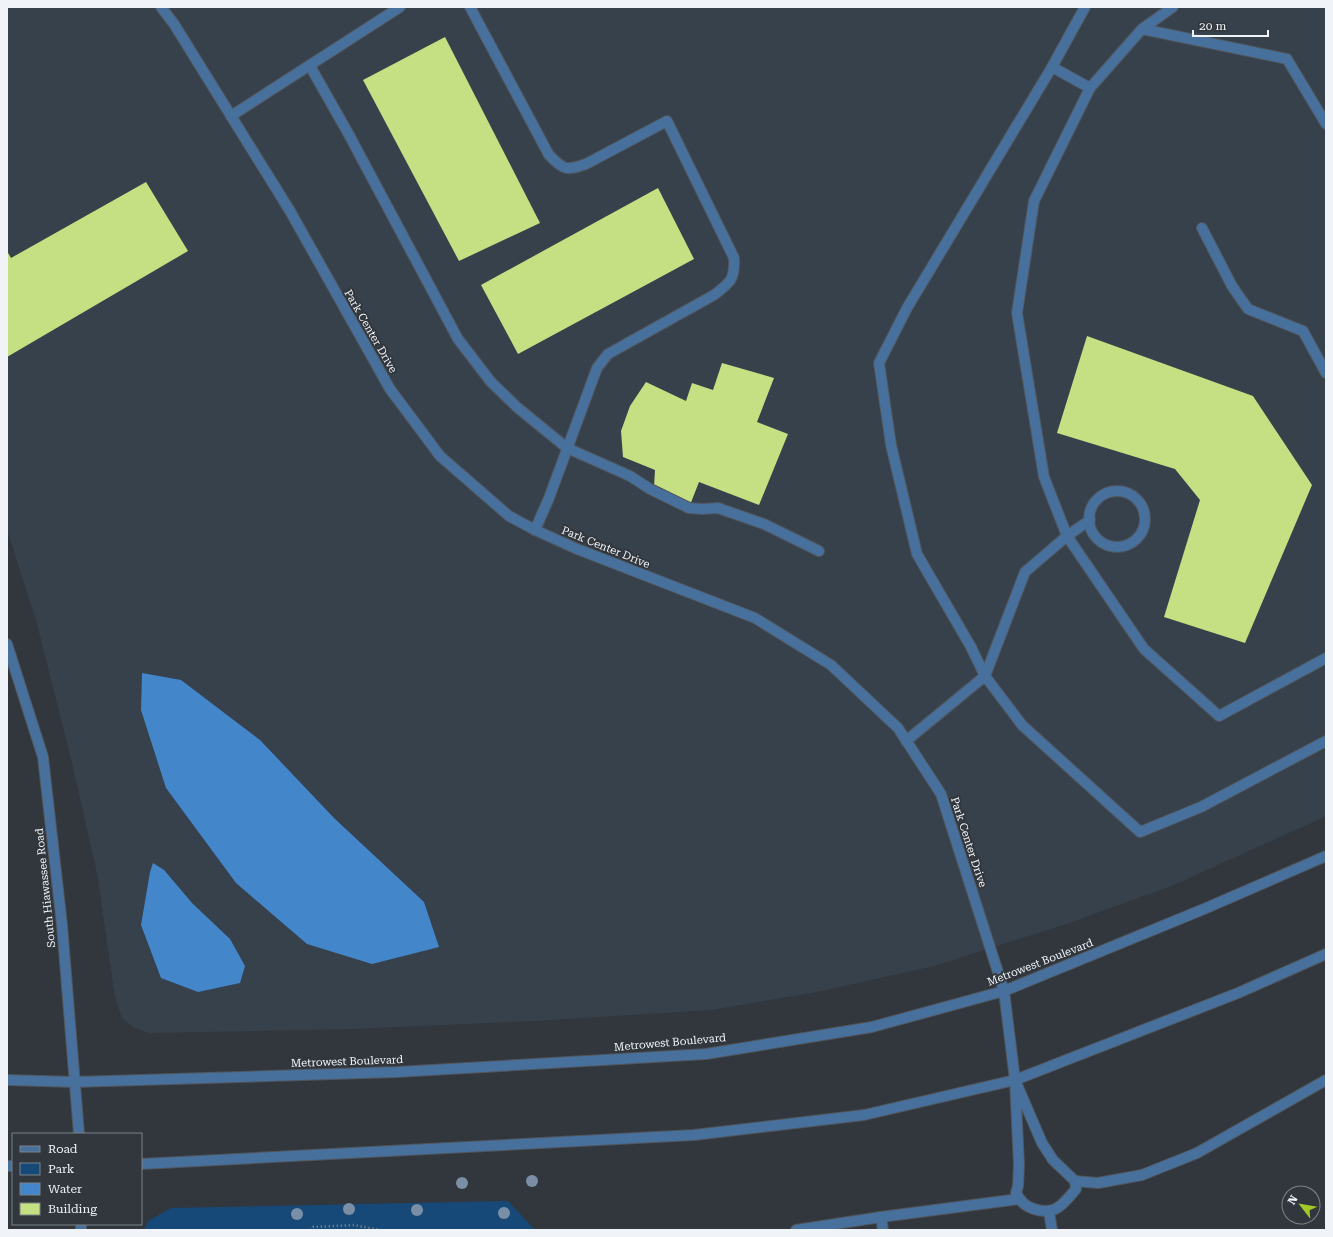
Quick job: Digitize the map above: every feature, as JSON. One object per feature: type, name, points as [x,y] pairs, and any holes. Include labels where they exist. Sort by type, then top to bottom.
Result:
[{"type":"street","name":"Park Center Drive","points":[[161,7],[174,24],[290,211],[390,389],[440,456],[509,516],[535,530],[576,549],[756,618],[830,665],[898,728],[941,794],[1004,992],[1015,1080]]},
{"type":"street","points":[[231,116],[400,7]]},
{"type":"street","points":[[470,7],[550,155],[560,166],[571,169],[586,164],[667,121],[734,258],[734,273],[728,285],[714,295],[608,354],[597,368],[549,498],[535,530]]},
{"type":"street","points":[[1085,7],[1052,67],[907,308],[878,363],[891,445],[917,554],[971,647],[985,676],[1022,725],[1140,832],[1201,807],[1326,741]]},
{"type":"street","points":[[1173,7],[1142,29],[1090,88],[1034,201],[1017,313],[1044,477],[1067,536],[1144,649],[1219,716],[1325,657]]},
{"type":"street","points":[[1142,29],[1287,59],[1326,124]]},
{"type":"street","points":[[310,66],[348,133],[458,339],[491,382],[518,408],[567,448],[630,476],[650,489],[690,508],[718,508],[764,524],[819,552]]},
{"type":"street","points":[[1052,67],[1090,88]]},
{"type":"street","points":[[1202,228],[1232,286],[1248,309],[1303,331],[1326,373]]},
{"type":"street","points":[[1117,491],[1126,492],[1134,496],[1144,511],[1145,520],[1143,529],[1138,537],[1130,543],[1122,546],[1112,546],[1103,543],[1096,537],[1091,529],[1090,520],[1090,511],[1094,503],[1108,492],[1117,491]]},
{"type":"street","points":[[906,740],[985,676],[1014,596],[1025,572],[1067,536],[1090,520]]},
{"type":"street","name":"South Hiawassee Road","points":[[7,644],[42,757],[62,925],[79,1133]]},
{"type":"street","name":"Metrowest Boulevard","points":[[7,1080],[75,1082],[398,1072],[706,1054],[872,1027],[1004,992],[1204,909],[1326,856]]},
{"type":"street","points":[[142,1164],[694,1135],[864,1115],[1015,1080],[1238,993],[1326,954]]},
{"type":"street","points":[[1015,1080],[1042,1143],[1053,1160],[1075,1181],[1098,1183],[1142,1175],[1197,1153],[1326,1080]]},
{"type":"street","points":[[1015,1080],[1019,1165],[1018,1186],[1016,1193],[1019,1199],[1028,1206],[1049,1212],[1062,1205],[1076,1189],[1075,1181]]},
{"type":"street","points":[[796,1230],[1019,1199]]},
{"type":"street","points":[[1049,1212],[1052,1230]]},
{"type":"street","points":[[881,1217],[883,1230]]},
{"type":"path","points":[[310,1230],[319,1227],[354,1225],[381,1230]]},
{"type":"shaded area","points":[[7,7],[1326,7],[1326,816],[1174,885],[1069,923],[934,966],[817,992],[711,1010],[534,1021],[351,1029],[149,1033],[133,1027],[122,1018],[115,997],[97,873],[72,763],[36,620],[7,530]]},
{"type":"green space","points":[[508,1201],[535,1230],[144,1230],[148,1221],[171,1208]]},
{"type":"water","points":[[142,673],[181,680],[260,740],[334,818],[424,902],[439,947],[372,964],[307,944],[236,883],[166,788],[141,710]]},
{"type":"water","points":[[153,863],[164,870],[192,903],[230,939],[245,966],[240,983],[198,992],[161,978],[141,925],[150,872]]},
{"type":"building","points":[[445,37],[540,223],[459,261],[363,80]]},
{"type":"building","points":[[146,182],[188,251],[7,357],[7,251],[11,258]]},
{"type":"building","points":[[658,188],[694,259],[518,354],[481,285]]},
{"type":"building","points":[[1087,336],[1253,396],[1312,485],[1245,643],[1164,617],[1200,500],[1175,469],[1057,433]]},
{"type":"building","points":[[722,363],[774,378],[757,422],[788,434],[759,505],[699,482],[690,505],[654,487],[655,470],[623,457],[621,431],[630,406],[646,382],[686,401],[692,383],[713,390]]}]
